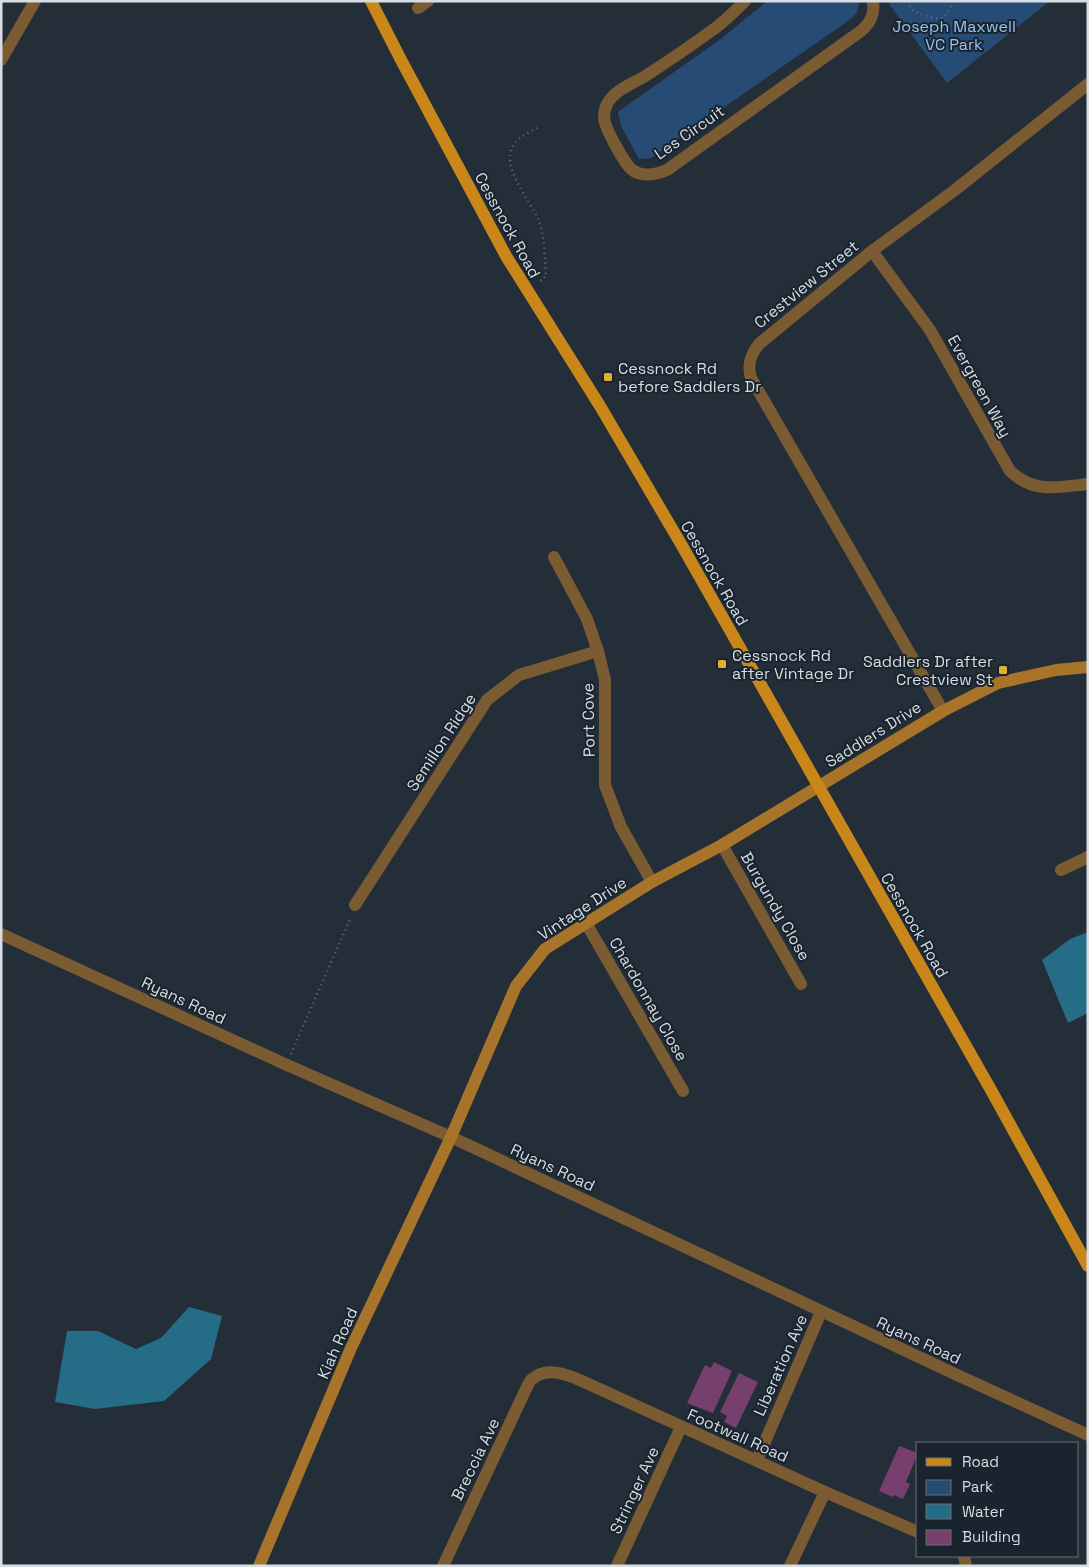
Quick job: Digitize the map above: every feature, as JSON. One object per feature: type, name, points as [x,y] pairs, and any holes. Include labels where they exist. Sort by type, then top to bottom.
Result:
[{"type":"main road","name":"Cessnock Road","points":[[371,1],[518,278],[608,421],[690,561],[991,1090],[1088,1266]]},
{"type":"street","points":[[1,60],[36,1]]},
{"type":"street","name":"Les Circuit","points":[[745,1],[715,28],[646,76],[614,95],[608,101],[604,119],[606,126],[624,160],[637,173],[646,175],[657,174],[667,170],[861,31],[873,15],[873,1]]},
{"type":"street","name":"Crestview Street","points":[[943,710],[749,372],[751,357],[759,344],[872,251],[954,190],[1088,84]]},
{"type":"street","name":"Evergreen Way","points":[[872,251],[930,330],[1010,471],[1018,479],[1037,487],[1047,488],[1088,484]]},
{"type":"street","name":"Port Cove","points":[[554,557],[587,619],[605,680],[606,785],[621,827],[652,882]]},
{"type":"street","name":"Semillon Ridge","points":[[355,906],[487,700],[519,675],[598,651]]},
{"type":"street","name":"Saddlers Drive","points":[[818,787],[943,710],[998,683],[1056,670],[1088,667]]},
{"type":"street","name":"Vintage Drive","points":[[451,1137],[516,986],[545,950],[652,882],[722,845],[818,787]]},
{"type":"street","name":"Burgundy Close","points":[[722,845],[801,984]]},
{"type":"street","points":[[1061,870],[1088,858]]},
{"type":"street","name":"Chardonnay Close","points":[[586,923],[683,1092]]},
{"type":"street","name":"Ryans Road","points":[[1,934],[287,1065],[451,1137],[821,1312],[1088,1435]]},
{"type":"street","name":"Kiah Road","points":[[259,1566],[351,1348],[451,1137]]},
{"type":"street","name":"Liberation Ave","points":[[757,1460],[821,1312]]},
{"type":"street","name":"Footwall Road","points":[[544,1373],[562,1372],[825,1492],[916,1531]]},
{"type":"street","name":"Breccia Ave","points":[[442,1566],[525,1391],[531,1380],[544,1373]]},
{"type":"street","name":"Stringer Ave","points":[[617,1566],[681,1427]]},
{"type":"street","points":[[790,1566],[825,1492]]},
{"type":"path","points":[[908,1],[911,8],[915,11],[937,19],[942,18],[946,14],[953,1]]},
{"type":"path","points":[[537,128],[516,141],[511,149],[510,156],[511,169],[539,221],[545,253],[546,276],[538,283]]},
{"type":"path","points":[[287,1065],[346,932],[355,906]]},
{"type":"green space","points":[[767,1],[859,2],[857,12],[851,19],[651,158],[639,159],[621,126],[618,112],[722,38]]},
{"type":"green space","name":"Joseph Maxwell VC Park","points":[[887,1],[1050,1],[947,83]]},
{"type":"water","points":[[1088,932],[1088,1013],[1068,1023],[1042,960],[1070,939]]},
{"type":"water","points":[[189,1307],[222,1316],[211,1359],[164,1401],[95,1409],[55,1402],[67,1331],[98,1331],[136,1349],[161,1338]]},
{"type":"building","points":[[714,1362],[732,1371],[713,1413],[687,1403],[705,1365],[711,1368]]},
{"type":"building","points":[[739,1373],[758,1382],[736,1428],[724,1422],[727,1416],[720,1412]]},
{"type":"building","points":[[899,1446],[916,1452],[916,1458],[906,1482],[910,1484],[903,1499],[879,1491]]},
{"type":"place","name":"Cessnock Rd before Saddlers Dr","points":[[608,377]]},
{"type":"place","name":"Cessnock Rd after Vintage Dr","points":[[722,664]]},
{"type":"place","name":"Saddlers Dr after Crestview St","points":[[1003,670]]}]
